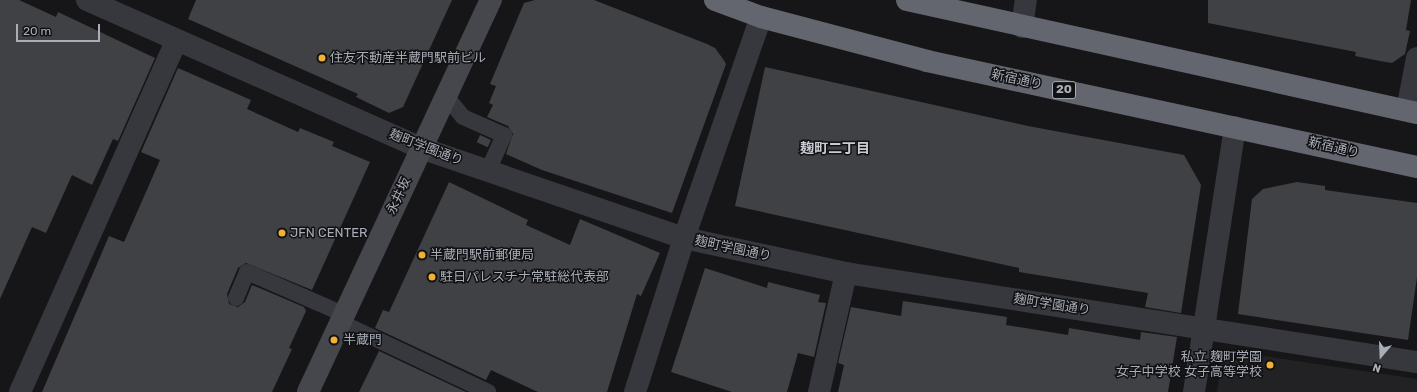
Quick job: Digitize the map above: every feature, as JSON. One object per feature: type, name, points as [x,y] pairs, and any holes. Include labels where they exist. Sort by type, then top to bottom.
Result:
[{"type":"highway","name":"新宿通り","points":[[715,0],[761,17],[927,61],[1417,167]]},
{"type":"highway","points":[[907,0],[1022,27],[1412,112]]},
{"type":"street","name":"麹町学園通り","points":[[87,0],[421,148],[684,238],[846,273],[1417,362]]},
{"type":"street","name":"永井坂","points":[[308,392],[341,318],[492,0]]},
{"type":"street","points":[[1022,27],[1026,0]]},
{"type":"street","points":[[635,392],[684,238],[761,17]]},
{"type":"street","points":[[20,392],[177,40]]},
{"type":"street","points":[[1412,112],[1417,58]]},
{"type":"street","points":[[1194,392],[1235,127]]},
{"type":"street","points":[[819,392],[846,273]]},
{"type":"lane","points":[[446,96],[463,117],[504,135],[488,171]]},
{"type":"lane","points":[[236,298],[247,272],[488,392]]},
{"type":"shaded area","name":"私立 麹町学園 女子中学校 女子高等学校","points":[[1223,350],[1417,379],[1417,392],[1217,392]]},
{"type":"building","points":[[0,0],[19,0],[56,17],[58,12],[155,58],[118,141],[113,139],[92,185],[72,175],[46,233],[32,227],[0,299]]},
{"type":"building","name":"住友不動産半蔵門駅前ビル","points":[[196,0],[452,0],[403,107],[389,113],[356,97],[358,94],[188,19]]},
{"type":"building","points":[[535,0],[594,0],[707,44],[715,48],[723,59],[726,64],[672,213],[542,170],[506,154],[513,134],[508,126],[487,117],[493,105],[489,103],[496,86],[490,84],[524,3]]},
{"type":"building","points":[[1208,0],[1411,0],[1406,30],[1410,31],[1405,54],[1392,63],[1355,56],[1356,52],[1208,23]]},
{"type":"building","points":[[765,67],[1028,126],[1184,155],[1201,185],[1181,313],[1145,307],[1148,293],[1019,272],[1019,268],[735,206]]},
{"type":"building","points":[[178,68],[251,100],[247,109],[298,132],[300,128],[334,142],[332,146],[370,162],[312,290],[246,263],[238,268],[227,294],[229,304],[238,307],[245,302],[252,285],[304,307],[306,311],[289,348],[292,349],[272,392],[42,392],[109,236],[124,242],[160,160],[141,152]]},
{"type":"building","points":[[480,135],[491,140],[488,147],[477,142]]},
{"type":"building","points":[[449,182],[528,220],[526,225],[570,245],[580,219],[660,253],[641,296],[637,294],[607,392],[538,392],[491,370],[486,380],[375,328],[383,310],[389,312]]},
{"type":"building","points":[[1297,182],[1325,186],[1325,190],[1417,203],[1417,277],[1408,340],[1238,314],[1252,199],[1263,189]]},
{"type":"building","points":[[705,268],[767,288],[768,282],[820,295],[818,302],[826,303],[814,357],[798,353],[787,392],[732,392],[671,372]]},
{"type":"building","points":[[903,301],[1007,317],[1006,325],[1068,335],[1069,328],[1140,340],[1141,332],[1177,337],[1168,392],[838,392],[844,365],[838,363],[851,307],[901,316]]},
{"type":"building","points":[[379,351],[466,392],[359,392]]},
{"type":"place","name":"住友不動産半蔵門駅前ビル","points":[[322,58]]},
{"type":"place","name":"JFN CENTER","points":[[282,233]]},
{"type":"place","name":"半蔵門駅前郵便局","points":[[422,255]]},
{"type":"place","name":"駐日パレスチナ常駐総代表部","points":[[432,277]]},
{"type":"place","name":"半蔵門","points":[[334,340]]},
{"type":"place","name":"私立 麹町学園 女子中学校 女子高等学校","points":[[1270,365]]},
{"type":"district","name":"麹町二丁目","points":[[835,149]]}]
